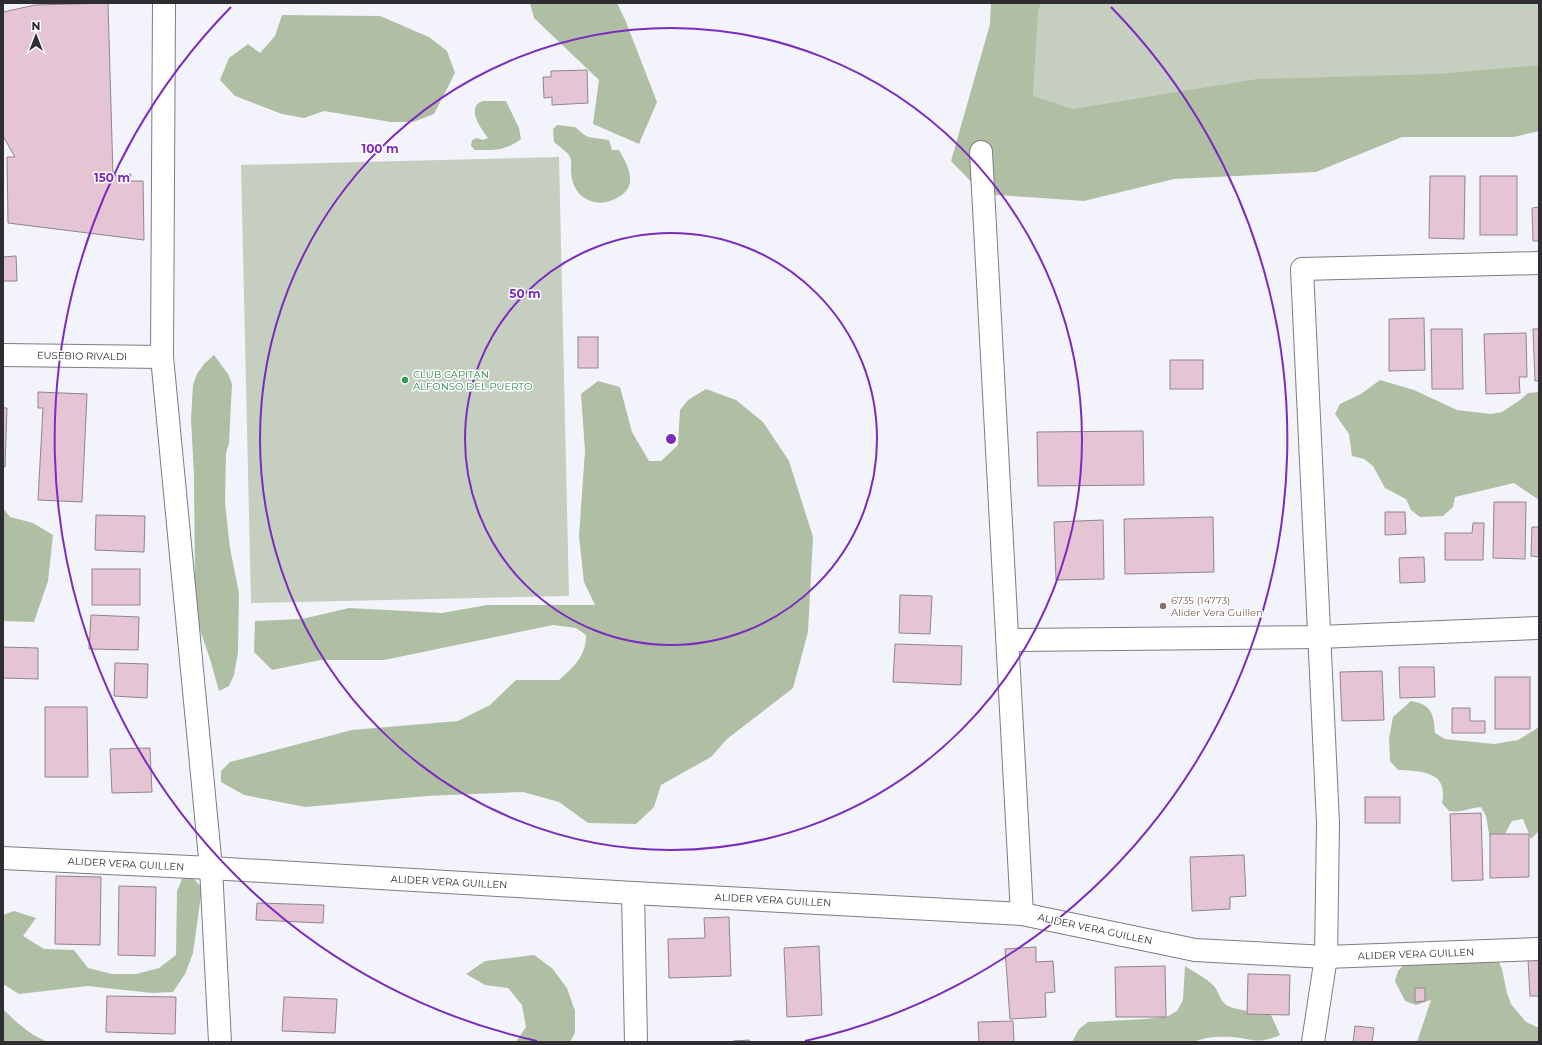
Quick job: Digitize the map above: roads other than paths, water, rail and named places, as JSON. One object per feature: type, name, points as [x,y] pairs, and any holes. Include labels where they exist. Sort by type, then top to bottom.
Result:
[{"type":"street","points":[[164,3],[162,357],[211,868],[220,1042]]},
{"type":"street","points":[[981,152],[1022,914]]},
{"type":"street","points":[[1313,1042],[1326,957],[1328,823],[1302,269],[1539,264]]},
{"type":"street","name":"EUSEBIO RIVALDI","points":[[3,355],[162,357]]},
{"type":"street","points":[[1008,640],[1319,637],[1539,628]]},
{"type":"street","name":"ALIDER VERA GUILLEN","points":[[3,858],[211,868],[1022,914],[1195,950],[1326,957],[1539,949]]},
{"type":"street","points":[[633,893],[636,1042]]},
{"type":"place","name":"CLUB CAPITAN ALFONSO DEL PUERTO","points":[[405,380]]},
{"type":"place","name":"6735 (14773) Alider Vera Guillen","points":[[1163,606]]}]
